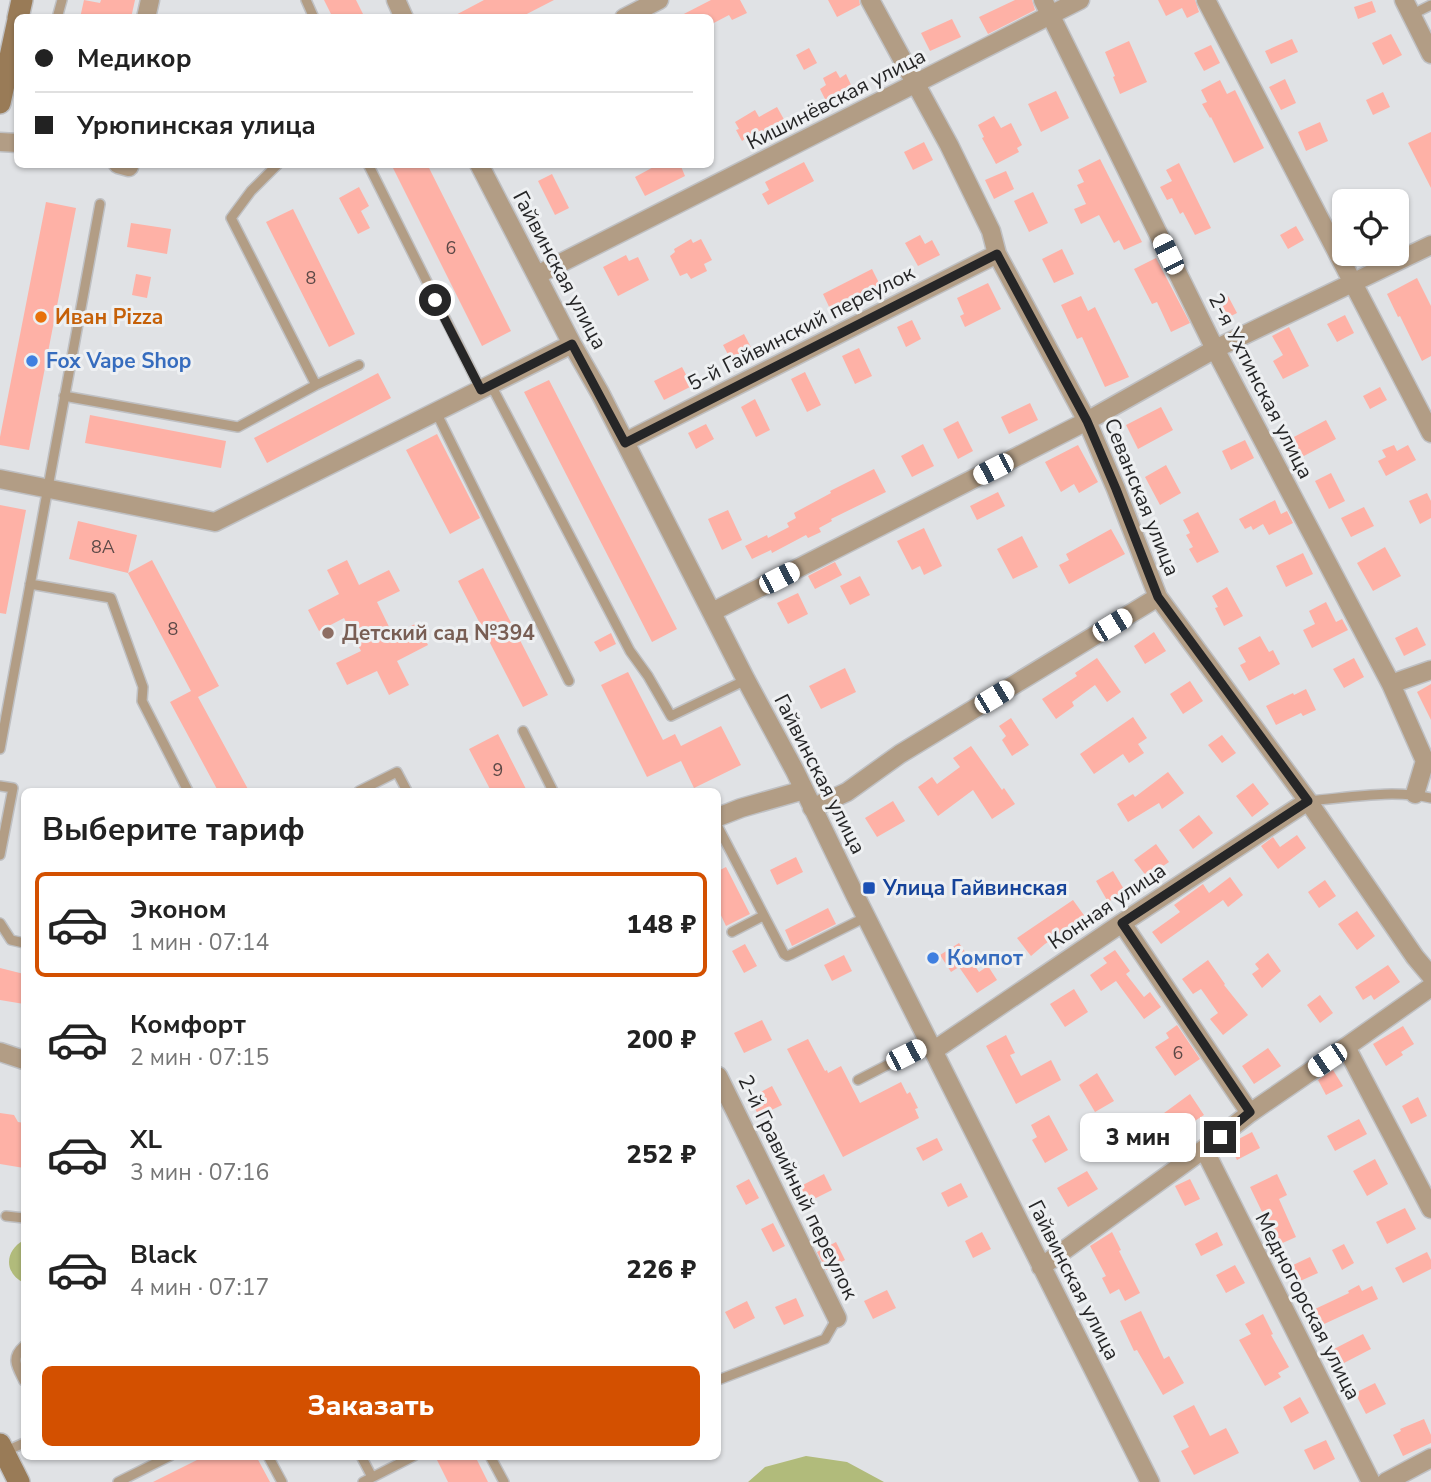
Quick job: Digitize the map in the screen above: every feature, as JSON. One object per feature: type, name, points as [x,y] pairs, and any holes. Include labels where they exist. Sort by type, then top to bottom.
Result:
[{"type":"street","points":[[632,14],[659,0]]},
{"type":"street","name":"Севанская улица","points":[[870,0],[949,145],[985,219],[997,254],[1087,421],[1158,597],[1308,801],[1415,957],[1431,976]]},
{"type":"street","name":"Кишинёвская улица","points":[[537,275],[917,84],[1046,8],[1080,0]]},
{"type":"street","points":[[1206,0],[1431,433]]},
{"type":"street","points":[[1408,7],[1431,54]]},
{"type":"street","name":"2-я Ухтинская улица","points":[[1046,8],[1214,349],[1391,684],[1425,761],[1423,796]]},
{"type":"street","points":[[1,93],[14,36]]},
{"type":"street","name":"Гайвинская улица","points":[[481,168],[804,790],[1150,1482]]},
{"type":"street","points":[[712,612],[1087,421],[1214,349],[1431,244]]},
{"type":"street","name":"5-й Гайвинский переулок","points":[[625,443],[997,254]]},
{"type":"street","points":[[0,479],[215,522],[572,344]]},
{"type":"street","points":[[812,808],[847,792],[901,754],[1158,597]]},
{"type":"street","points":[[1391,684],[1431,670]]},
{"type":"street","points":[[721,816],[804,790]]},
{"type":"street","name":"Конная улица","points":[[932,1047],[1308,801]]},
{"type":"street","points":[[1122,923],[1250,1112]]},
{"type":"street","points":[[1041,1267],[1204,1150],[1250,1112],[1431,987]]},
{"type":"street","points":[[1346,1047],[1431,1209]]},
{"type":"street","points":[[0,1052],[21,1059]]},
{"type":"street","name":"2-й Гравийный переулок","points":[[721,1082],[837,1318]]},
{"type":"street","name":"Медногорская улица","points":[[1204,1150],[1371,1482]]},
{"type":"street","points":[[2,1448],[19,1482]]},
{"type":"street","points":[[1386,1482],[1431,1458]]},
{"type":"lane","points":[[1408,7],[1431,5]]},
{"type":"lane","points":[[274,168],[251,191],[231,218],[316,385]]},
{"type":"lane","points":[[370,168],[630,650],[671,716],[746,680]]},
{"type":"lane","points":[[0,749],[100,204]]},
{"type":"lane","points":[[64,396],[238,427],[359,365]]},
{"type":"lane","points":[[436,412],[569,681]]},
{"type":"lane","points":[[30,584],[111,598],[143,687],[142,701],[186,788]]},
{"type":"lane","points":[[523,731],[552,788]]},
{"type":"lane","points":[[365,788],[397,772],[405,788]]},
{"type":"lane","points":[[0,786],[13,788],[0,855]]},
{"type":"lane","points":[[1308,801],[1393,794],[1423,796]]},
{"type":"lane","points":[[721,833],[780,951],[787,956],[866,917]]},
{"type":"lane","points":[[732,932],[763,916]]},
{"type":"lane","points":[[0,923],[11,940],[21,942]]},
{"type":"lane","points":[[858,1080],[932,1047]]},
{"type":"lane","points":[[6,1216],[21,1218]]},
{"type":"lane","points":[[721,1379],[825,1339],[837,1318]]},
{"type":"lane","points":[[21,1349],[15,1361],[21,1374]]},
{"type":"lane","points":[[2,1448],[21,1444]]},
{"type":"lane","points":[[118,1482],[162,1460]]},
{"type":"lane","points":[[270,1460],[282,1482]]},
{"type":"lane","points":[[362,1460],[367,1480],[406,1460]]},
{"type":"lane","points":[[492,1460],[504,1482]]},
{"type":"green space","points":[[21,1242],[21,1281],[13,1274],[9,1262]]},
{"type":"green space","points":[[806,1456],[847,1462],[884,1482],[748,1482],[765,1467]]},
{"type":"building","points":[[84,0],[100,3],[101,0],[135,0],[132,14],[81,14]]},
{"type":"building","points":[[324,0],[356,0],[363,14],[331,14]]},
{"type":"building","points":[[484,0],[554,0],[527,14],[458,14]]},
{"type":"building","points":[[711,0],[740,0],[747,13],[732,20],[729,15],[714,23],[714,14],[684,14]]},
{"type":"building","points":[[828,0],[859,0],[860,5],[837,17]]},
{"type":"building","points":[[1015,0],[1032,0],[1035,10],[988,34],[979,17]]},
{"type":"building","points":[[1158,0],[1195,0],[1199,12],[1187,18],[1182,8],[1166,16]]},
{"type":"building","points":[[1372,1],[1376,12],[1358,19],[1354,7]]},
{"type":"building","points":[[952,19],[961,37],[930,51],[921,33]]},
{"type":"building","points":[[1391,34],[1402,55],[1383,65],[1372,43]]},
{"type":"building","points":[[1292,39],[1298,52],[1271,64],[1265,51]]},
{"type":"building","points":[[1129,41],[1147,82],[1120,94],[1105,52]]},
{"type":"building","points":[[1211,45],[1220,63],[1204,71],[1194,53]]},
{"type":"building","points":[[809,48],[817,63],[804,70],[796,55]]},
{"type":"building","points":[[836,71],[840,78],[846,74],[852,87],[826,101],[820,89],[826,85],[823,78]]},
{"type":"building","points":[[1285,79],[1296,103],[1281,110],[1269,87]]},
{"type":"building","points":[[1220,80],[1227,94],[1235,90],[1264,148],[1234,163],[1202,104],[1207,102],[1201,90]]},
{"type":"building","points":[[1056,91],[1069,118],[1041,132],[1028,104]]},
{"type":"building","points":[[1383,92],[1390,107],[1373,115],[1366,100]]},
{"type":"building","points":[[777,107],[786,123],[748,144],[745,139],[742,141],[735,122],[755,110],[759,117]]},
{"type":"building","points":[[994,116],[1001,128],[1011,123],[1022,145],[1017,148],[1019,152],[996,164],[978,125]]},
{"type":"building","points":[[1320,122],[1328,141],[1306,151],[1298,132]]},
{"type":"building","points":[[1431,132],[1431,188],[1408,143]]},
{"type":"building","points":[[924,142],[933,160],[913,170],[904,152]]},
{"type":"building","points":[[1100,159],[1142,242],[1124,250],[1119,240],[1114,243],[1099,215],[1081,224],[1074,209],[1086,204],[1077,185],[1084,182],[1078,170]]},
{"type":"building","points":[[804,162],[814,181],[768,205],[762,194],[769,190],[765,182]]},
{"type":"building","points":[[1179,163],[1211,228],[1195,235],[1183,212],[1180,214],[1172,198],[1167,200],[1160,187],[1172,181],[1166,170]]},
{"type":"building","points":[[393,168],[429,168],[511,331],[482,346]]},
{"type":"building","points":[[652,168],[682,168],[685,176],[645,196],[635,177]]},
{"type":"building","points":[[1006,171],[1014,189],[994,199],[985,180]]},
{"type":"building","points":[[552,174],[569,208],[555,215],[538,181]]},
{"type":"building","points":[[359,187],[369,206],[361,211],[370,228],[358,234],[339,198]]},
{"type":"building","points":[[1033,192],[1048,223],[1029,232],[1014,201]]},
{"type":"building","points":[[46,202],[76,208],[29,450],[0,445],[0,437]]},
{"type":"building","points":[[293,209],[355,334],[329,347],[266,222]]},
{"type":"building","points":[[131,223],[171,229],[167,254],[127,247]]},
{"type":"building","points":[[1296,226],[1304,240],[1288,249],[1280,235]]},
{"type":"building","points":[[920,235],[925,244],[932,240],[940,255],[918,266],[905,243]]},
{"type":"building","points":[[691,239],[693,243],[701,239],[712,260],[704,264],[707,271],[691,279],[687,273],[680,276],[670,256],[675,252],[674,249]]},
{"type":"building","points":[[1062,249],[1074,274],[1054,283],[1042,259]]},
{"type":"building","points":[[626,255],[629,261],[638,257],[649,280],[618,296],[603,267]]},
{"type":"building","points":[[1156,258],[1190,323],[1171,332],[1157,302],[1152,304],[1134,269]]},
{"type":"building","points":[[872,269],[882,289],[832,313],[823,294]]},
{"type":"building","points":[[136,274],[151,277],[147,298],[132,295]]},
{"type":"building","points":[[1417,278],[1431,306],[1431,356],[1422,361],[1387,294]]},
{"type":"building","points":[[988,283],[1001,309],[965,327],[960,316],[964,314],[957,298]]},
{"type":"building","points":[[1081,296],[1088,311],[1095,307],[1129,377],[1105,387],[1082,337],[1077,339],[1061,305]]},
{"type":"building","points":[[1228,296],[1237,313],[1223,320],[1215,303]]},
{"type":"building","points":[[1345,315],[1354,333],[1337,342],[1327,324]]},
{"type":"building","points":[[912,320],[921,339],[906,347],[897,327]]},
{"type":"building","points":[[1289,327],[1309,366],[1283,379],[1273,361],[1283,355],[1272,336]]},
{"type":"building","points":[[744,334],[754,353],[733,364],[723,345]]},
{"type":"building","points":[[859,348],[872,376],[855,384],[842,356]]},
{"type":"building","points":[[682,367],[692,386],[664,400],[654,381]]},
{"type":"building","points":[[805,372],[821,405],[807,412],[791,379]]},
{"type":"building","points":[[378,373],[391,398],[267,463],[254,438]]},
{"type":"building","points":[[549,380],[677,629],[652,642],[524,392]]},
{"type":"building","points":[[1380,387],[1387,400],[1370,409],[1363,396]]},
{"type":"building","points":[[755,399],[770,430],[756,437],[741,407]]},
{"type":"building","points":[[1030,403],[1038,420],[1009,434],[1001,417]]},
{"type":"building","points":[[1161,407],[1173,430],[1138,449],[1126,425]]},
{"type":"building","points":[[90,415],[226,441],[221,468],[85,443]]},
{"type":"building","points":[[1326,420],[1336,439],[1302,457],[1292,438]]},
{"type":"building","points":[[958,421],[973,451],[958,459],[943,429]]},
{"type":"building","points":[[706,424],[714,439],[696,449],[688,433]]},
{"type":"building","points":[[437,434],[480,518],[450,534],[406,450]]},
{"type":"building","points":[[1245,440],[1254,458],[1231,470],[1222,451]]},
{"type":"building","points":[[923,444],[934,466],[912,477],[901,456]]},
{"type":"building","points":[[1078,445],[1098,482],[1079,493],[1074,484],[1061,492],[1045,462]]},
{"type":"building","points":[[1394,445],[1397,451],[1408,445],[1416,460],[1386,476],[1378,461],[1386,457],[1382,450]]},
{"type":"building","points":[[1166,465],[1181,493],[1160,505],[1145,477]]},
{"type":"building","points":[[874,469],[886,492],[831,519],[832,521],[819,528],[821,532],[808,538],[806,535],[772,553],[771,550],[752,559],[745,546],[789,527],[787,523],[796,518],[794,513]]},
{"type":"building","points":[[1331,473],[1345,501],[1329,509],[1315,481]]},
{"type":"building","points":[[998,492],[1005,506],[977,520],[970,506]]},
{"type":"building","points":[[1427,493],[1431,501],[1431,518],[1420,524],[1409,501]]},
{"type":"building","points":[[1275,500],[1281,514],[1287,511],[1293,523],[1269,535],[1263,524],[1253,530],[1251,526],[1245,529],[1239,519]]},
{"type":"building","points":[[0,505],[26,510],[6,614],[0,613]]},
{"type":"building","points":[[1364,507],[1374,526],[1351,537],[1341,518]]},
{"type":"building","points":[[728,510],[742,540],[722,550],[708,519]]},
{"type":"building","points":[[1198,512],[1219,552],[1197,563],[1189,549],[1193,547],[1186,535],[1190,533],[1183,520]]},
{"type":"building","points":[[78,521],[137,535],[128,573],[69,559]]},
{"type":"building","points":[[924,528],[942,566],[924,575],[920,566],[912,570],[897,541]]},
{"type":"building","points":[[1111,529],[1125,554],[1069,584],[1059,565],[1069,560],[1066,554]]},
{"type":"building","points":[[1022,536],[1038,567],[1013,579],[997,549]]},
{"type":"building","points":[[1385,547],[1401,576],[1373,591],[1357,563]]},
{"type":"building","points":[[1303,553],[1313,574],[1286,587],[1276,566]]},
{"type":"building","points":[[152,560],[219,686],[198,697],[247,788],[216,788],[170,702],[191,691],[128,573]]},
{"type":"building","points":[[347,560],[359,585],[389,570],[400,591],[377,602],[393,635],[417,623],[428,645],[397,661],[409,685],[389,695],[377,671],[347,685],[336,663],[361,651],[344,618],[319,631],[308,610],[339,594],[327,570]]},
{"type":"building","points":[[835,562],[842,575],[815,589],[808,576]]},
{"type":"building","points":[[483,568],[548,695],[523,707],[458,581]]},
{"type":"building","points":[[860,576],[870,595],[850,605],[840,586]]},
{"type":"building","points":[[1227,587],[1243,616],[1224,626],[1212,596]]},
{"type":"building","points":[[798,593],[808,614],[788,624],[777,603]]},
{"type":"building","points":[[1326,602],[1336,622],[1342,619],[1348,630],[1312,648],[1303,630],[1315,624],[1309,611]]},
{"type":"building","points":[[1417,627],[1426,645],[1404,656],[1395,638]]},
{"type":"building","points":[[1154,632],[1166,651],[1145,664],[1134,646]]},
{"type":"building","points":[[611,633],[616,644],[600,652],[594,642]]},
{"type":"building","points":[[1260,636],[1269,652],[1273,650],[1280,664],[1249,681],[1240,665],[1246,662],[1238,648]]},
{"type":"building","points":[[1097,658],[1121,692],[1107,702],[1095,685],[1072,702],[1074,706],[1056,719],[1042,699],[1077,676],[1075,673]]},
{"type":"building","points":[[1354,658],[1364,677],[1344,688],[1333,669]]},
{"type":"building","points":[[845,668],[856,692],[821,709],[809,686]]},
{"type":"building","points":[[628,672],[663,740],[675,734],[681,746],[721,726],[741,765],[694,788],[681,761],[647,777],[601,685]]},
{"type":"building","points":[[1190,681],[1203,701],[1183,714],[1170,694]]},
{"type":"building","points":[[1431,684],[1431,720],[1417,692]]},
{"type":"building","points":[[1306,689],[1316,710],[1303,716],[1301,713],[1276,725],[1266,706]]},
{"type":"building","points":[[1133,717],[1147,738],[1138,744],[1144,753],[1129,763],[1123,754],[1094,774],[1080,754]]},
{"type":"building","points":[[1011,718],[1029,745],[1012,756],[1002,740],[1006,736],[999,726]]},
{"type":"building","points":[[498,734],[525,788],[489,788],[469,749]]},
{"type":"building","points":[[1222,735],[1236,753],[1222,763],[1208,745]]},
{"type":"building","points":[[971,746],[1015,804],[992,819],[973,790],[938,816],[918,787],[932,777],[937,784],[960,767],[953,758]]},
{"type":"building","points":[[1168,772],[1184,793],[1162,809],[1159,803],[1128,822],[1117,804],[1133,794],[1135,797]]},
{"type":"building","points":[[1253,783],[1269,804],[1252,817],[1236,796]]},
{"type":"building","points":[[893,801],[905,821],[877,837],[865,818]]},
{"type":"building","points":[[1199,815],[1213,833],[1193,849],[1179,830]]},
{"type":"building","points":[[1297,835],[1306,848],[1278,869],[1261,846],[1273,837],[1280,847]]},
{"type":"building","points":[[1156,844],[1169,862],[1147,877],[1134,860]]},
{"type":"building","points":[[796,857],[803,872],[777,885],[770,870]]},
{"type":"building","points":[[726,867],[750,914],[726,926],[721,915],[721,870]]},
{"type":"building","points":[[1113,871],[1125,891],[1108,902],[1096,881]]},
{"type":"building","points":[[1230,877],[1243,895],[1228,907],[1223,900],[1161,944],[1152,932],[1180,912],[1174,905],[1203,884],[1209,893]]},
{"type":"building","points":[[1325,880],[1336,896],[1319,908],[1308,892]]},
{"type":"building","points":[[1073,900],[1086,918],[1031,956],[1017,938]]},
{"type":"building","points":[[828,908],[836,924],[792,946],[785,930]]},
{"type":"building","points":[[1357,911],[1375,936],[1357,950],[1338,924]]},
{"type":"building","points":[[959,943],[979,972],[988,966],[997,980],[977,993],[959,967],[951,972],[940,955]]},
{"type":"building","points":[[745,944],[757,966],[744,973],[732,951]]},
{"type":"building","points":[[1115,950],[1130,971],[1126,974],[1144,997],[1150,992],[1161,1007],[1144,1019],[1116,981],[1101,991],[1090,975],[1107,963],[1103,958]]},
{"type":"building","points":[[1268,953],[1281,971],[1262,988],[1252,974],[1259,969],[1255,964]]},
{"type":"building","points":[[844,955],[852,971],[832,981],[824,965]]},
{"type":"building","points":[[1208,960],[1248,1015],[1223,1035],[1210,1019],[1218,1013],[1201,989],[1193,994],[1182,979]]},
{"type":"building","points":[[1388,965],[1400,982],[1374,1000],[1371,995],[1363,1000],[1355,987]]},
{"type":"building","points":[[0,968],[21,973],[21,1004],[0,1000]]},
{"type":"building","points":[[1074,989],[1088,1012],[1065,1027],[1050,1004]]},
{"type":"building","points":[[1320,995],[1333,1013],[1320,1023],[1307,1005]]},
{"type":"building","points":[[762,1020],[772,1040],[744,1053],[734,1033]]},
{"type":"building","points":[[1177,1025],[1200,1059],[1175,1076],[1155,1047],[1169,1038],[1166,1033]]},
{"type":"building","points":[[1403,1026],[1414,1044],[1386,1066],[1373,1044]]},
{"type":"building","points":[[1006,1035],[1015,1053],[1010,1055],[1021,1076],[1051,1060],[1061,1080],[1016,1104],[986,1046]]},
{"type":"building","points":[[808,1039],[825,1071],[828,1073],[841,1066],[860,1103],[901,1082],[918,1108],[915,1109],[919,1118],[843,1157],[787,1049]]},
{"type":"building","points":[[1268,1048],[1281,1066],[1254,1084],[1242,1066]]},
{"type":"building","points":[[1333,1070],[1343,1086],[1326,1095],[1318,1080]]},
{"type":"building","points":[[1097,1073],[1114,1101],[1095,1112],[1079,1085]]},
{"type":"building","points":[[772,1086],[782,1105],[759,1116],[749,1098]]},
{"type":"building","points":[[1190,1094],[1204,1115],[1187,1126],[1190,1130],[1179,1138],[1176,1134],[1143,1156],[1130,1138]]},
{"type":"building","points":[[1418,1097],[1427,1116],[1411,1124],[1402,1106]]},
{"type":"building","points":[[0,1113],[14,1115],[21,1122],[21,1168],[0,1164]]},
{"type":"building","points":[[1049,1115],[1068,1150],[1045,1163],[1032,1140],[1037,1137],[1031,1125]]},
{"type":"building","points":[[1359,1119],[1367,1134],[1335,1151],[1327,1136]]},
{"type":"building","points":[[1252,1132],[1260,1148],[1237,1160],[1229,1144]]},
{"type":"building","points":[[937,1138],[943,1150],[923,1161],[916,1148]]},
{"type":"building","points":[[1375,1159],[1388,1184],[1367,1196],[1353,1171]]},
{"type":"building","points":[[1087,1171],[1098,1189],[1068,1207],[1057,1188]]},
{"type":"building","points":[[824,1174],[832,1190],[804,1204],[797,1188]]},
{"type":"building","points":[[1277,1174],[1287,1195],[1279,1199],[1296,1237],[1278,1245],[1250,1187]]},
{"type":"building","points":[[749,1179],[759,1198],[746,1205],[736,1186]]},
{"type":"building","points":[[1190,1179],[1200,1199],[1185,1206],[1175,1186]]},
{"type":"building","points":[[961,1183],[968,1197],[948,1207],[941,1193]]},
{"type":"building","points":[[1405,1208],[1416,1229],[1387,1244],[1376,1222]]},
{"type":"building","points":[[773,1223],[785,1246],[773,1252],[761,1229]]},
{"type":"building","points":[[982,1232],[991,1249],[973,1258],[965,1241]]},
{"type":"building","points":[[1112,1232],[1140,1293],[1125,1301],[1119,1289],[1110,1294],[1102,1278],[1106,1276],[1090,1246]]},
{"type":"building","points":[[1217,1232],[1223,1245],[1201,1256],[1195,1244]]},
{"type":"building","points":[[836,1242],[845,1260],[826,1270],[817,1252]]},
{"type":"building","points":[[1344,1244],[1354,1263],[1342,1270],[1332,1250]]},
{"type":"building","points":[[1427,1252],[1431,1269],[1403,1283],[1395,1268]]},
{"type":"building","points":[[1310,1257],[1318,1273],[1298,1282],[1291,1266]]},
{"type":"building","points":[[1235,1265],[1245,1283],[1226,1293],[1216,1275]]},
{"type":"building","points":[[1359,1285],[1362,1291],[1372,1286],[1378,1299],[1322,1325],[1315,1309],[1349,1293],[1348,1291]]},
{"type":"building","points":[[887,1290],[896,1308],[873,1319],[864,1301]]},
{"type":"building","points":[[796,1298],[804,1316],[784,1325],[775,1307]]},
{"type":"building","points":[[747,1301],[755,1318],[734,1329],[725,1312]]},
{"type":"building","points":[[1141,1311],[1164,1359],[1169,1356],[1184,1383],[1163,1395],[1137,1350],[1134,1351],[1120,1321]]},
{"type":"building","points":[[1263,1314],[1289,1367],[1278,1373],[1281,1377],[1265,1386],[1239,1340],[1251,1334],[1245,1324]]},
{"type":"building","points":[[1363,1334],[1371,1349],[1342,1364],[1334,1349]]},
{"type":"building","points":[[1375,1383],[1386,1404],[1366,1414],[1355,1393]]},
{"type":"building","points":[[1300,1397],[1309,1413],[1291,1423],[1283,1407]]},
{"type":"building","points":[[1194,1405],[1210,1436],[1226,1428],[1239,1453],[1194,1475],[1181,1451],[1189,1447],[1173,1416]]},
{"type":"building","points":[[1424,1419],[1431,1435],[1431,1443],[1403,1456],[1393,1435],[1401,1431],[1400,1429]]},
{"type":"building","points":[[1326,1440],[1335,1459],[1314,1470],[1304,1450]]},
{"type":"building","points":[[197,1460],[258,1460],[270,1482],[153,1482]]},
{"type":"building","points":[[437,1460],[477,1460],[488,1482],[448,1482]]},
{"type":"place","name":"Иван Pizza","points":[[41,317]]},
{"type":"place","name":"Fox Vape Shop","points":[[32,361]]},
{"type":"place","name":"Детский сад №394","points":[[328,633]]},
{"type":"place","name":"Улица Гайвинская","points":[[869,888]]},
{"type":"place","name":"Компот","points":[[933,958]]},
{"type":"route","points":[[435,300],[481,390],[572,344],[625,443],[997,254],[1087,421],[1158,597],[1308,801],[1122,923],[1250,1112],[1220,1137]]}]
